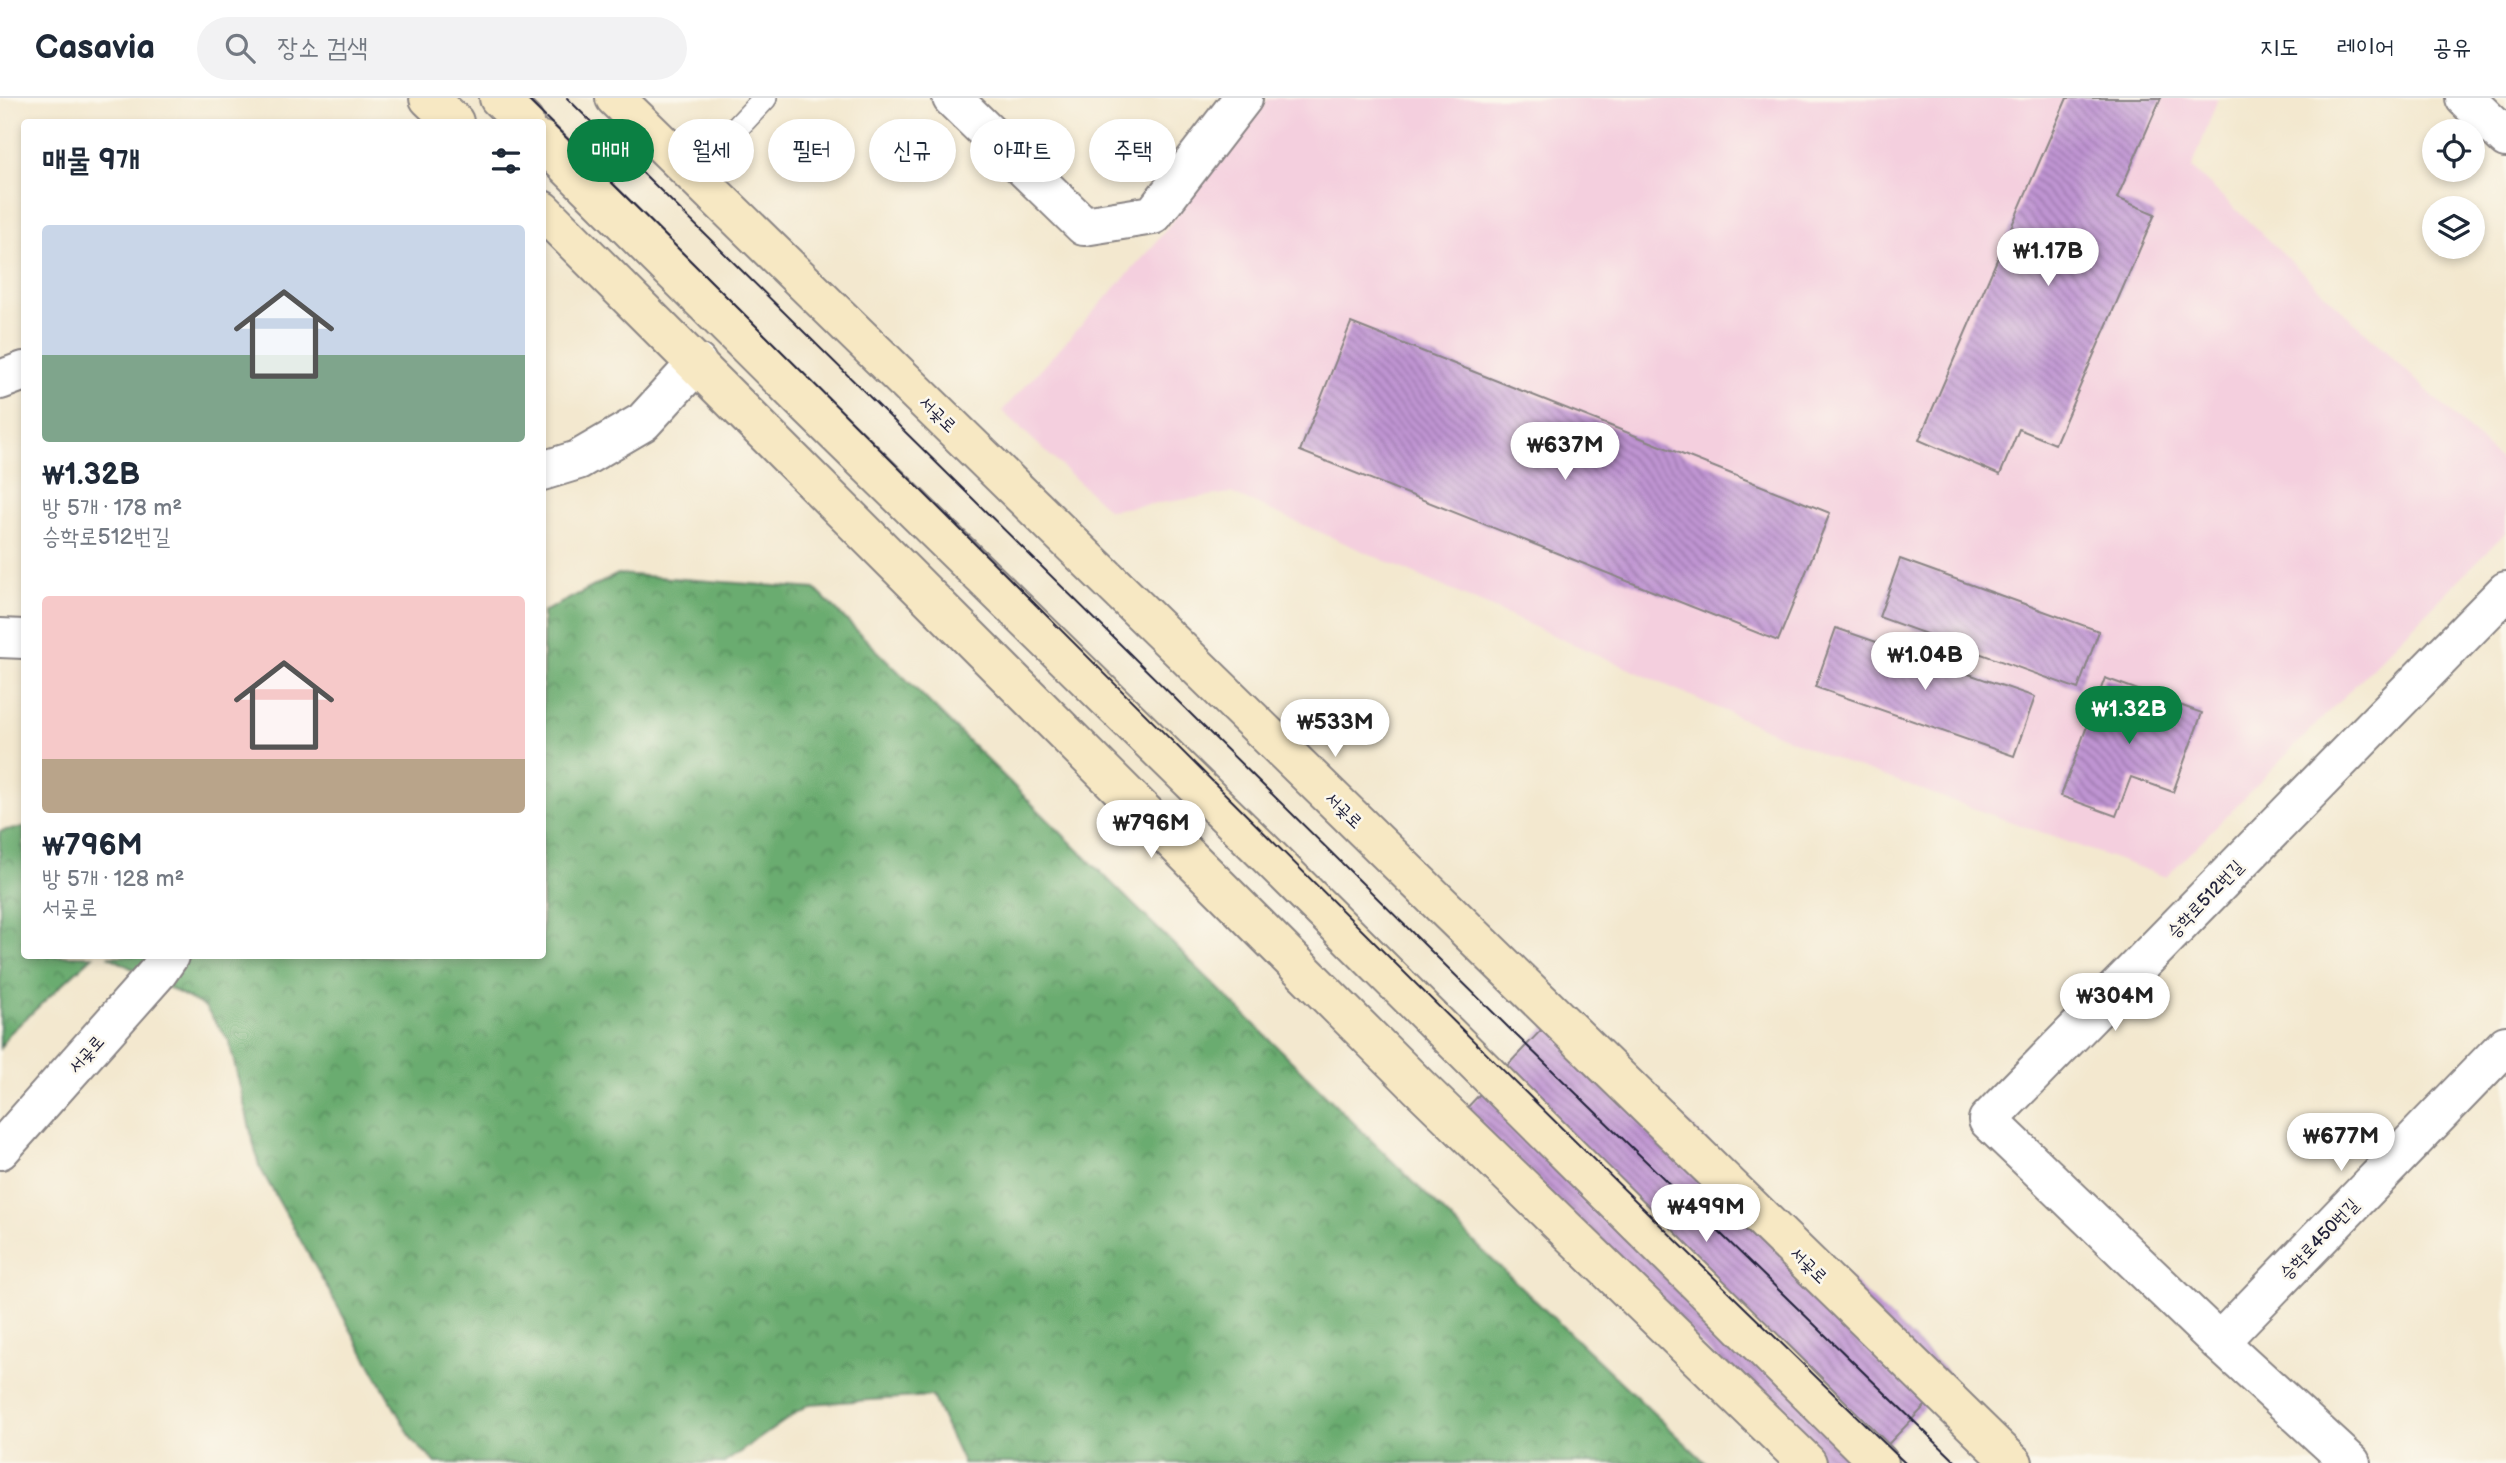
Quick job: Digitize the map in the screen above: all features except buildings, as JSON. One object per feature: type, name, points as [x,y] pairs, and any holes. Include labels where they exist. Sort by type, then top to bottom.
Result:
[{"type":"main road","points":[[429,98],[451,119]]},
{"type":"main road","points":[[499,98],[521,119]]},
{"type":"main road","name":"서곶로","points":[[615,98],[668,150]]},
{"type":"main road","points":[[546,145],[1879,1463]]},
{"type":"main road","name":"서곶로","points":[[701,182],[2012,1463]]},
{"type":"main road","points":[[546,214],[1419,1087],[1807,1463]]},
{"type":"street","points":[[952,98],[1084,226],[1153,215],[1243,98]]},
{"type":"street","points":[[2465,98],[2506,138]]},
{"type":"street","points":[[546,470],[578,460],[643,422],[697,363]]},
{"type":"street","points":[[0,380],[21,372]]},
{"type":"street","name":"승학로512번길","points":[[2351,1463],[2219,1342],[1988,1120],[2506,591]]},
{"type":"street","points":[[0,638],[21,639]]},
{"type":"street","name":"서곶로","points":[[0,1150],[167,959]]},
{"type":"street","name":"승학로450번길","points":[[2219,1342],[2506,1045]]},
{"type":"lane","points":[[745,119],[765,98]]},
{"type":"shaded area","points":[[1268,98],[2218,98],[2192,168],[2506,465],[2506,532],[2166,877],[1827,756],[1231,493],[1109,510],[1002,411],[1149,251]]},
{"type":"green space","points":[[618,574],[815,589],[1483,1251],[1706,1463],[963,1463],[932,1396],[809,1404],[724,1463],[436,1463],[413,1441],[259,1166],[229,1041],[204,1006],[114,959],[546,959],[546,610]]},
{"type":"green space","points":[[21,828],[21,959],[90,959],[9,1034],[0,1048],[0,831]]},
{"type":"tram line","points":[[526,98],[1385,953],[1905,1463]]},
{"type":"tram line","points":[[567,98],[1516,1035],[1957,1463]]}]
